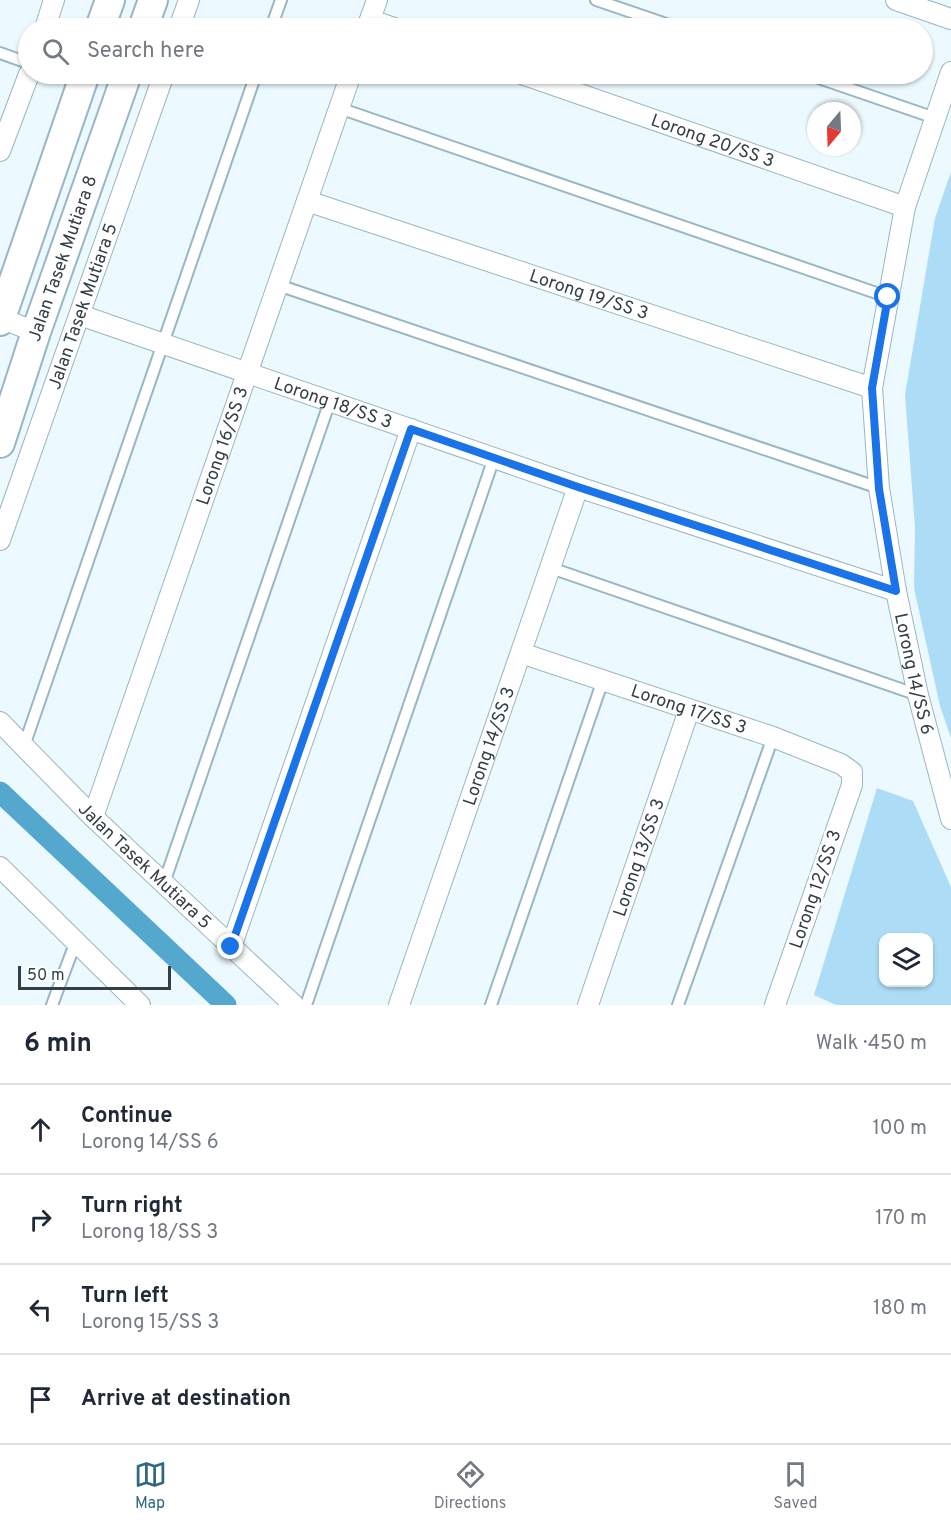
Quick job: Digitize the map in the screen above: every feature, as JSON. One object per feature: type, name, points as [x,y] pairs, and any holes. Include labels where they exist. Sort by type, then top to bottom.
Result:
[{"type":"street","points":[[48,18],[54,0]]},
{"type":"street","points":[[104,18],[110,0]]},
{"type":"street","points":[[147,18],[153,0]]},
{"type":"street","points":[[183,18],[189,0]]},
{"type":"street","points":[[370,18],[377,0]]},
{"type":"street","points":[[896,0],[951,19]]},
{"type":"street","name":"Lorong 14/SS 6","points":[[951,72],[905,207],[872,388],[879,489],[896,591],[918,695],[951,819]]},
{"type":"street","points":[[2,142],[25,84]]},
{"type":"street","points":[[36,332],[0,319],[82,84]]},
{"type":"street","name":"Jalan Tasek Mutiara 8","points":[[0,443],[36,332],[123,84]]},
{"type":"street","name":"Jalan Tasek Mutiara 5","points":[[0,540],[161,84]]},
{"type":"street","name":"Lorong 16/SS 3","points":[[93,817],[347,84]]},
{"type":"street","name":"Lorong 20/SS 3","points":[[551,84],[905,207]]},
{"type":"street","name":"Lorong 19/SS 3","points":[[307,201],[872,388]]},
{"type":"street","name":"Lorong 18/SS 3","points":[[80,315],[578,487],[896,591]]},
{"type":"street","points":[[231,947],[411,429]]},
{"type":"street","name":"Lorong 14/SS 3","points":[[399,1005],[578,487]]},
{"type":"street","name":"Lorong 17/SS 3","points":[[521,653],[773,737],[841,764],[852,772]]},
{"type":"street","name":"Lorong 13/SS 3","points":[[588,1005],[689,710]]},
{"type":"street","name":"Jalan Tasek Mutiara 5","points":[[0,722],[14,743],[294,1005]]},
{"type":"street","name":"Lorong 12/SS 3","points":[[775,1005],[852,785],[852,772]]},
{"type":"street","points":[[0,867],[140,1005]]},
{"type":"lane","points":[[275,18],[281,0]]},
{"type":"lane","points":[[596,0],[649,18]]},
{"type":"lane","points":[[0,53],[18,59]]},
{"type":"lane","points":[[14,743],[163,343],[253,84]]},
{"type":"lane","points":[[836,84],[935,118]]},
{"type":"lane","points":[[339,108],[888,297]]},
{"type":"lane","points":[[278,285],[879,489]]},
{"type":"lane","points":[[164,883],[330,401]]},
{"type":"lane","points":[[306,1005],[494,458]]},
{"type":"lane","points":[[551,568],[918,695]]},
{"type":"lane","points":[[492,1005],[603,680]]},
{"type":"lane","points":[[678,1005],[773,737]]},
{"type":"lane","points":[[52,1005],[75,941]]},
{"type":"shaded area","points":[[951,172],[951,738],[940,706],[914,588],[915,527],[905,395],[935,218]]},
{"type":"shaded area","points":[[877,788],[913,801],[951,887],[951,1005],[836,1005],[814,995]]},
{"type":"waterway","points":[[0,792],[226,1005]]},
{"type":"route","points":[[231,947],[411,429],[578,487],[896,591],[879,489],[872,388],[888,297]]}]
